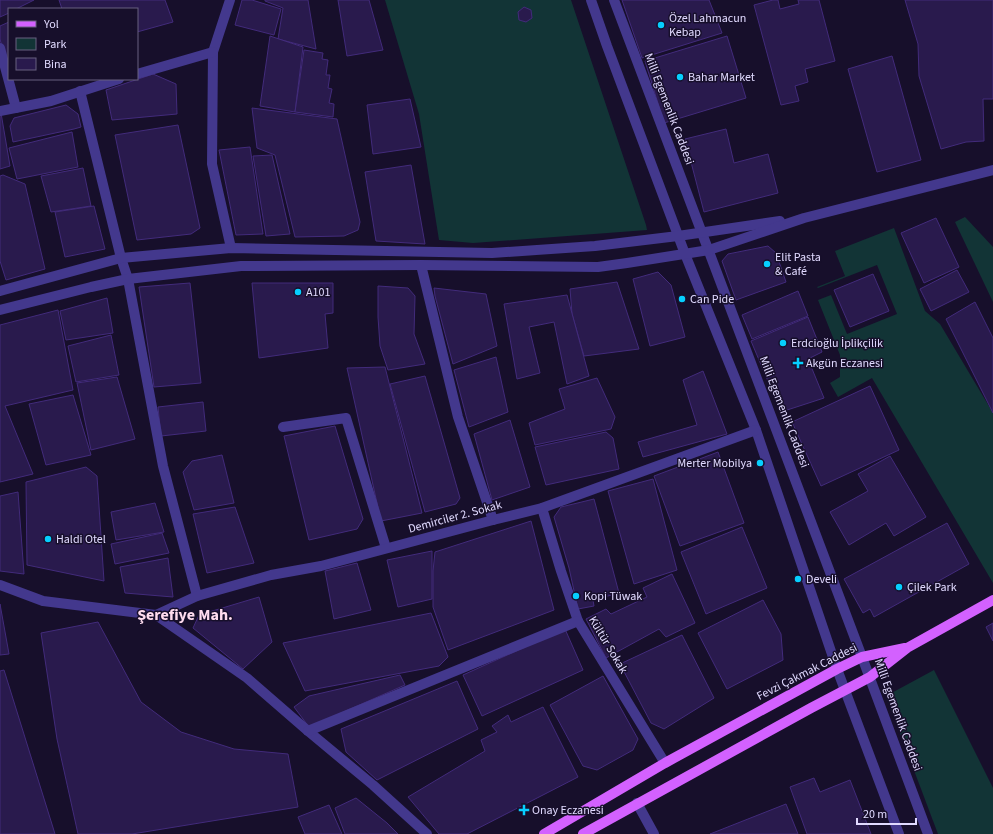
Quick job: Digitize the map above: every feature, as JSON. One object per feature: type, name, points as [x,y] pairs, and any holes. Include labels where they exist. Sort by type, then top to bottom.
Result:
[{"type":"main road","points":[[583,834],[810,708],[870,677],[907,648],[993,600]]},
{"type":"main road","name":"Fevzi Çakmak Caddesi","points":[[544,834],[665,763],[837,669],[862,657],[907,648]]},
{"type":"street","points":[[230,0],[213,52],[212,164],[231,248]]},
{"type":"street","points":[[591,0],[678,236],[756,430],[837,669],[899,834]]},
{"type":"street","name":"Milli Egemenlik Caddesi","points":[[614,0],[928,834]]},
{"type":"street","points":[[0,48],[8,78]]},
{"type":"street","points":[[138,74],[213,52]]},
{"type":"street","points":[[9,80],[16,108]]},
{"type":"street","points":[[0,111],[51,101],[116,80]]},
{"type":"street","points":[[80,91],[121,258],[128,279],[163,466],[197,596]]},
{"type":"street","points":[[0,310],[128,279],[241,266],[422,265],[598,267],[627,264],[709,250],[804,218],[993,170]]},
{"type":"street","points":[[0,291],[121,258],[231,248],[492,253],[595,246],[804,218]]},
{"type":"street","points":[[422,265],[458,417],[493,520]]},
{"type":"street","points":[[283,427],[346,418],[386,548]]},
{"type":"street","name":"Demirciler 2. Sokak","points":[[156,615],[197,596],[271,575],[321,566],[542,508],[756,430]]},
{"type":"street","name":"Kültür Sokak","points":[[542,508],[578,622],[665,763]]},
{"type":"street","points":[[0,585],[43,601],[156,615],[247,678],[308,731],[374,785],[427,834]]},
{"type":"street","points":[[308,731],[578,622]]},
{"type":"street","points":[[638,803],[654,834]]},
{"type":"green space","points":[[385,0],[571,0],[647,230],[473,243],[439,240],[419,114]]},
{"type":"green space","points":[[965,217],[993,247],[993,302],[955,222]]},
{"type":"green space","points":[[894,228],[925,311],[940,324],[993,413],[993,583],[872,378],[838,397],[830,383],[840,377],[840,355],[818,300],[831,295],[847,334],[897,314],[877,265],[818,288],[817,287],[845,276],[835,251]]},
{"type":"green space","points":[[934,670],[993,788],[993,834],[938,834],[886,696]]},
{"type":"building","points":[[0,0],[34,0],[18,8],[8,8],[8,13],[0,17]]},
{"type":"building","points":[[59,0],[165,0],[173,22],[138,32],[138,8],[62,8]]},
{"type":"building","points":[[242,0],[252,0],[281,9],[274,35],[235,25]]},
{"type":"building","points":[[265,0],[308,0],[316,49],[278,39],[283,8]]},
{"type":"building","points":[[338,0],[369,0],[383,50],[347,56]]},
{"type":"building","points":[[622,0],[709,0],[722,33],[642,58]]},
{"type":"building","points":[[778,0],[780,9],[799,4],[798,0],[819,0],[835,61],[805,69],[808,82],[795,86],[799,101],[781,105],[754,5]]},
{"type":"building","points":[[905,0],[993,0],[993,99],[983,99],[984,141],[966,142],[941,149],[919,76],[918,44]]},
{"type":"building","points":[[524,7],[531,10],[532,18],[526,22],[519,20],[518,12]]},
{"type":"building","points":[[8,22],[8,71],[0,39],[0,26]]},
{"type":"building","points":[[270,36],[303,47],[295,112],[260,106]]},
{"type":"building","points":[[727,36],[746,98],[664,123],[645,61]]},
{"type":"building","points":[[304,50],[323,53],[322,59],[328,60],[326,75],[330,75],[328,88],[332,89],[329,103],[334,104],[333,117],[295,112]]},
{"type":"building","points":[[892,56],[921,160],[877,172],[848,69]]},
{"type":"building","points":[[153,74],[176,84],[177,114],[112,120],[106,90]]},
{"type":"building","points":[[410,99],[421,147],[373,154],[367,105]]},
{"type":"building","points":[[66,105],[78,114],[81,127],[13,142],[10,126],[14,118]]},
{"type":"building","points":[[252,108],[337,119],[360,222],[358,230],[344,236],[295,237],[275,155],[257,148]]},
{"type":"building","points":[[1,113],[10,166],[0,169],[0,114]]},
{"type":"building","points":[[178,125],[200,228],[191,234],[137,240],[115,135]]},
{"type":"building","points":[[726,129],[734,163],[768,154],[778,193],[704,212],[685,139]]},
{"type":"building","points":[[72,132],[78,167],[17,179],[9,148]]},
{"type":"building","points":[[250,147],[263,234],[236,235],[219,150]]},
{"type":"building","points":[[272,155],[290,234],[266,236],[253,156]]},
{"type":"building","points":[[411,165],[425,244],[376,241],[365,172]]},
{"type":"building","points":[[83,168],[91,206],[51,212],[41,176]]},
{"type":"building","points":[[3,175],[25,184],[45,269],[6,280],[0,261],[0,176]]},
{"type":"building","points":[[94,206],[105,249],[65,257],[55,212]]},
{"type":"building","points":[[936,218],[959,267],[924,283],[901,233]]},
{"type":"building","points":[[768,246],[776,253],[786,282],[736,300],[722,261],[728,254]]},
{"type":"building","points":[[957,270],[969,292],[931,311],[920,289]]},
{"type":"building","points":[[658,272],[671,285],[685,337],[650,346],[633,279]]},
{"type":"building","points":[[873,274],[889,311],[850,327],[834,290]]},
{"type":"building","points":[[617,282],[639,349],[584,356],[572,314],[570,289]]},
{"type":"building","points":[[190,283],[201,383],[154,387],[139,287]]},
{"type":"building","points":[[252,283],[333,283],[333,313],[325,314],[328,348],[259,358]]},
{"type":"building","points":[[378,286],[408,288],[415,296],[414,334],[425,364],[388,370],[380,346]]},
{"type":"building","points":[[434,288],[486,294],[497,346],[453,364]]},
{"type":"building","points":[[798,291],[808,316],[752,339],[742,315]]},
{"type":"building","points":[[567,295],[589,376],[567,384],[554,322],[529,327],[540,373],[517,379],[504,304]]},
{"type":"building","points":[[107,298],[113,333],[66,340],[60,311]]},
{"type":"building","points":[[975,302],[993,338],[993,413],[946,319]]},
{"type":"building","points":[[58,310],[73,390],[5,406],[33,474],[0,482],[0,325]]},
{"type":"building","points":[[808,317],[822,352],[808,359],[824,398],[781,412],[751,341]]},
{"type":"building","points":[[111,335],[119,375],[76,382],[68,346]]},
{"type":"building","points":[[496,357],[508,412],[469,427],[454,370]]},
{"type":"building","points":[[385,367],[422,513],[381,521],[347,368]]},
{"type":"building","points":[[703,371],[727,434],[643,457],[638,442],[697,425],[683,380]]},
{"type":"building","points":[[425,376],[460,498],[456,504],[425,512],[390,384]]},
{"type":"building","points":[[117,377],[135,439],[91,450],[77,383]]},
{"type":"building","points":[[597,378],[615,417],[611,429],[535,445],[529,423],[565,409],[559,389]]},
{"type":"building","points":[[870,386],[899,450],[821,486],[792,422]]},
{"type":"building","points":[[73,395],[91,455],[46,465],[29,404]]},
{"type":"building","points":[[203,402],[206,431],[161,436],[158,407]]},
{"type":"building","points":[[510,420],[530,487],[492,500],[474,434]]},
{"type":"building","points":[[335,426],[363,519],[357,529],[309,540],[284,436]]},
{"type":"building","points":[[606,432],[613,438],[619,469],[546,485],[535,447]]},
{"type":"building","points":[[718,452],[744,523],[680,546],[654,476]]},
{"type":"building","points":[[222,455],[234,503],[194,510],[183,472],[192,461]]},
{"type":"building","points":[[890,456],[926,517],[894,536],[886,523],[849,545],[830,512],[868,491],[858,474]]},
{"type":"building","points":[[86,467],[97,476],[104,581],[27,565],[26,482]]},
{"type":"building","points":[[653,479],[677,570],[634,584],[608,491]]},
{"type":"building","points":[[18,492],[24,574],[0,571],[0,496]]},
{"type":"building","points":[[594,499],[619,593],[593,600],[594,606],[578,609],[569,568],[554,517],[561,507]]},
{"type":"building","points":[[155,503],[164,532],[116,540],[111,512]]},
{"type":"building","points":[[235,507],[254,563],[207,573],[193,514]]},
{"type":"building","points":[[531,521],[554,610],[448,650],[433,607],[433,571],[435,552]]},
{"type":"building","points":[[947,523],[969,564],[874,617],[870,609],[863,613],[844,579]]},
{"type":"building","points":[[742,527],[767,588],[706,614],[681,552]]},
{"type":"building","points":[[162,533],[169,553],[115,564],[111,544]]},
{"type":"building","points":[[432,551],[432,599],[398,607],[387,560]]},
{"type":"building","points":[[168,558],[173,597],[125,593],[120,567]]},
{"type":"building","points":[[357,563],[371,610],[334,619],[325,571]]},
{"type":"building","points":[[672,574],[695,623],[666,637],[659,629],[606,658],[586,619],[606,609],[611,614],[647,597],[643,588]]},
{"type":"building","points":[[259,597],[272,642],[243,669],[193,628],[199,615]]},
{"type":"building","points":[[763,600],[781,634],[783,660],[727,689],[698,633]]},
{"type":"building","points":[[0,604],[9,654],[0,655]]},
{"type":"building","points":[[431,613],[448,657],[439,666],[305,691],[283,643]]},
{"type":"building","points":[[98,622],[141,702],[181,732],[234,749],[288,754],[298,807],[132,834],[78,834],[57,739],[41,633]]},
{"type":"building","points":[[993,623],[993,641],[986,627]]},
{"type":"building","points":[[565,629],[583,670],[482,716],[463,675]]},
{"type":"building","points":[[682,635],[714,698],[664,729],[651,723],[620,664]]},
{"type":"building","points":[[4,670],[55,834],[0,834],[0,671]]},
{"type":"building","points":[[400,675],[405,685],[309,727],[294,707],[309,696]]},
{"type":"building","points":[[603,676],[638,739],[633,750],[597,770],[583,766],[550,705]]},
{"type":"building","points":[[457,681],[478,729],[377,780],[346,752],[341,729]]},
{"type":"building","points":[[543,707],[578,777],[467,834],[439,834],[408,797],[485,751],[481,740],[497,732],[492,726],[508,715],[511,722]]},
{"type":"building","points":[[814,778],[820,792],[850,780],[871,834],[807,834],[790,787]]},
{"type":"building","points":[[356,798],[398,834],[345,834],[335,808]]},
{"type":"building","points":[[786,804],[798,834],[710,834]]},
{"type":"building","points":[[329,805],[342,834],[305,834],[298,817]]},
{"type":"place","name":"Özel Lahmacun Kebap","points":[[661,25]]},
{"type":"place","name":"Bahar Market","points":[[680,77]]},
{"type":"place","name":"Elit Pasta & Café","points":[[767,264]]},
{"type":"place","name":"A101","points":[[298,292]]},
{"type":"place","name":"Can Pide","points":[[682,299]]},
{"type":"place","name":"Erdcioğlu İplikçilik","points":[[783,343]]},
{"type":"place","name":"Akgün Eczanesi","points":[[798,363]]},
{"type":"place","name":"Merter Mobilya","points":[[760,463]]},
{"type":"place","name":"Haldi Otel","points":[[48,539]]},
{"type":"place","name":"Develi","points":[[798,579]]},
{"type":"place","name":"Çilek Park","points":[[899,587]]},
{"type":"place","name":"Kopi Tüwak","points":[[576,596]]},
{"type":"place","name":"Onay Eczanesi","points":[[524,810]]},
{"type":"district","name":"Şerefiye Mah.","points":[[185,615]]}]
